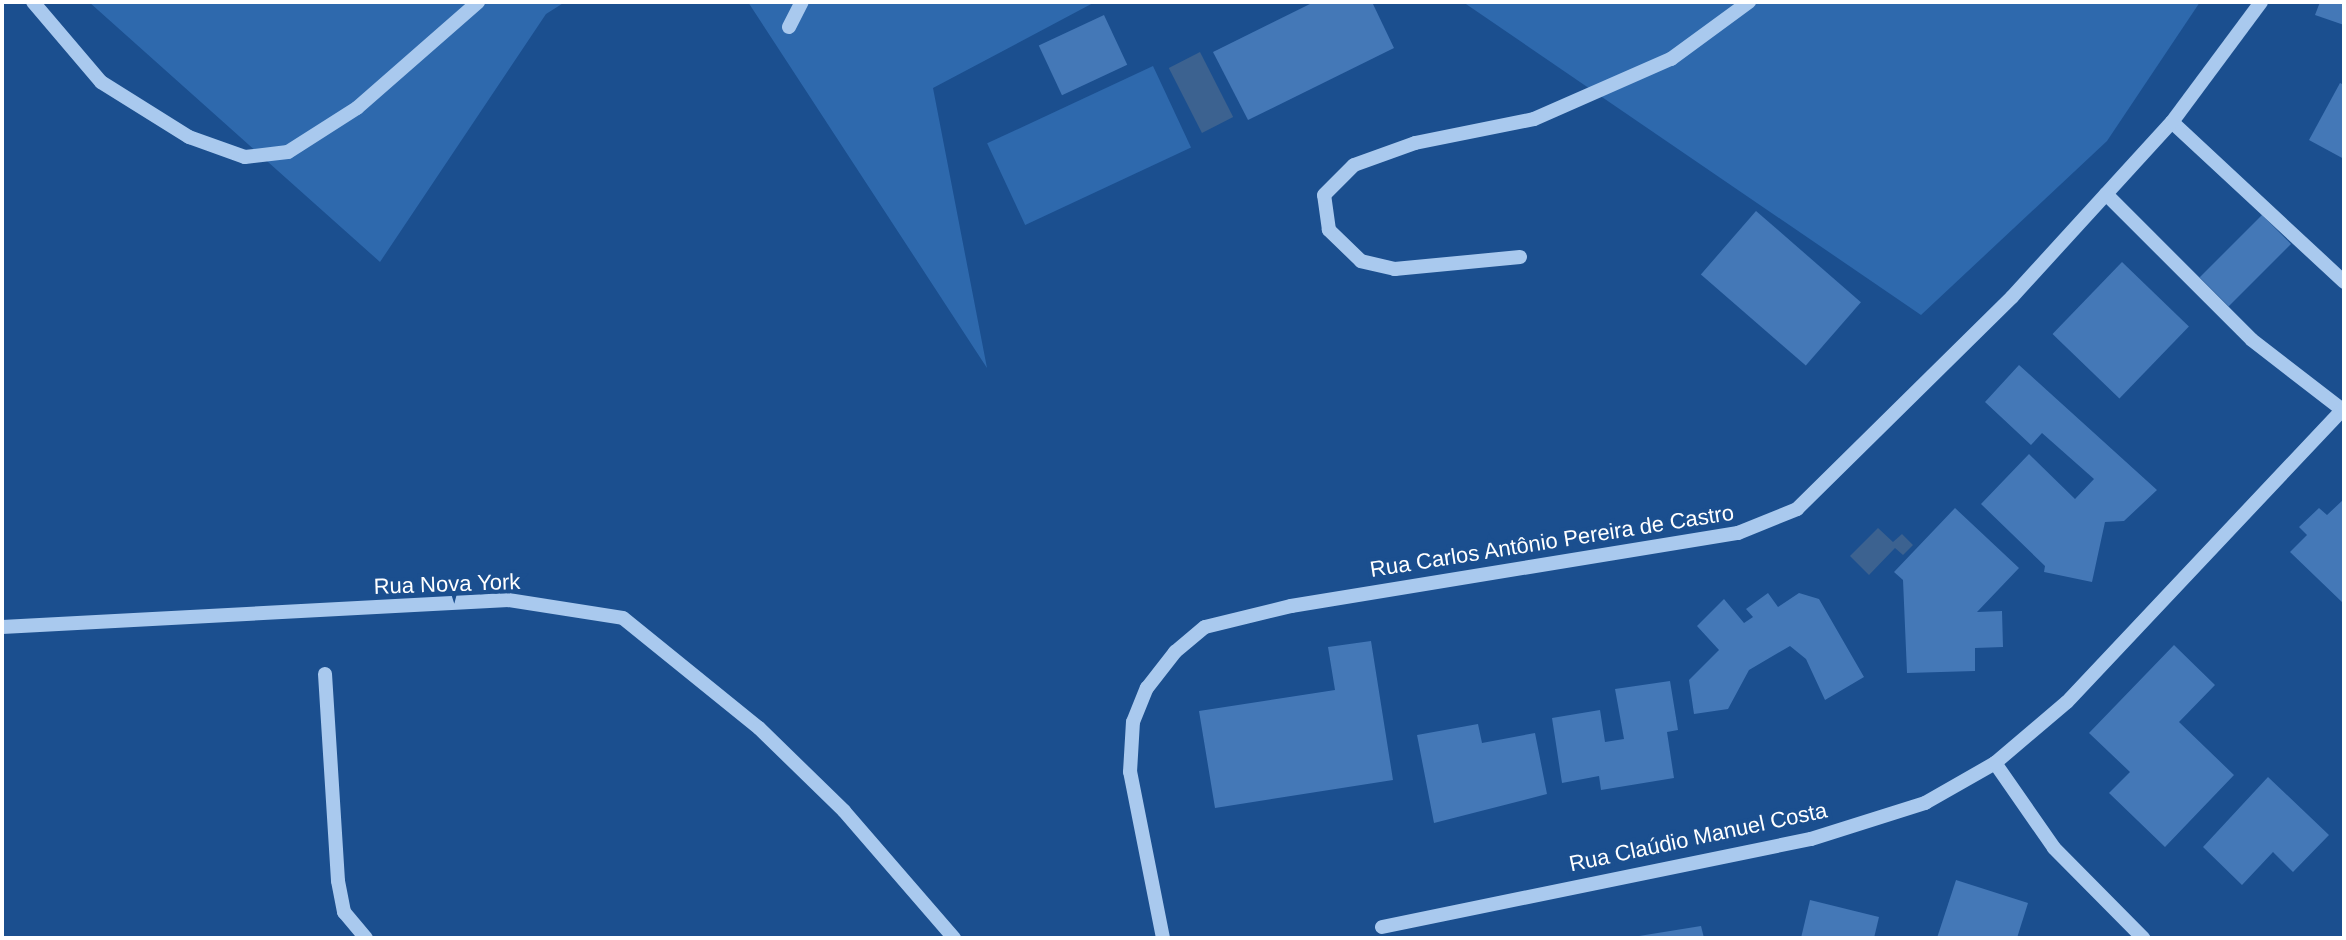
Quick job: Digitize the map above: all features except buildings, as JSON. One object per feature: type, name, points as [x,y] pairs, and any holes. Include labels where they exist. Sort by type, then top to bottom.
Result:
[{"type":"street","points":[[33,2],[101,82],[189,137],[245,157],[288,152],[357,108],[478,2]]},
{"type":"street","points":[[789,27],[802,2]]},
{"type":"street","points":[[1520,257],[1395,269],[1361,261],[1329,230],[1324,195],[1354,165],[1415,143],[1534,119],[1671,59],[1749,2]]},
{"type":"street","name":"Rua Carlos Antônio Pereira de Castro","points":[[1163,938],[1130,772],[1133,722],[1147,688],[1205,627],[1291,606],[1575,563],[1774,523],[1841,470],[2106,194],[2172,122],[2261,2]]},
{"type":"street","points":[[2172,122],[2344,282]]},
{"type":"street","points":[[2106,194],[2252,340],[2343,410]]},
{"type":"street","name":"Rua Claúdio Manuel Costa","points":[[1382,927],[1811,839],[1925,803],[1995,763],[2067,702],[2343,410]]},
{"type":"street","name":"Rua Nova York","points":[[2,627],[508,600],[623,618],[770,738],[844,811],[954,938]]},
{"type":"street","points":[[325,674],[338,881],[344,912],[366,938]]},
{"type":"street","points":[[1995,763],[2054,848],[2143,938]]},
{"type":"shaded area","points":[[89,2],[565,2],[546,14],[380,262]]},
{"type":"shaded area","points":[[748,2],[1095,2],[933,88],[987,368]]},
{"type":"shaded area","points":[[1463,2],[2200,2],[2107,141],[1921,315]]},
{"type":"shaded area","points":[[1200,52],[1233,117],[1202,133],[1169,68]]},
{"type":"shaded area","points":[[1153,66],[1191,148],[1025,225],[987,143]]},
{"type":"shaded area","points":[[1878,528],[1893,542],[1902,534],[1913,545],[1903,555],[1895,548],[1869,575],[1850,556]]}]
